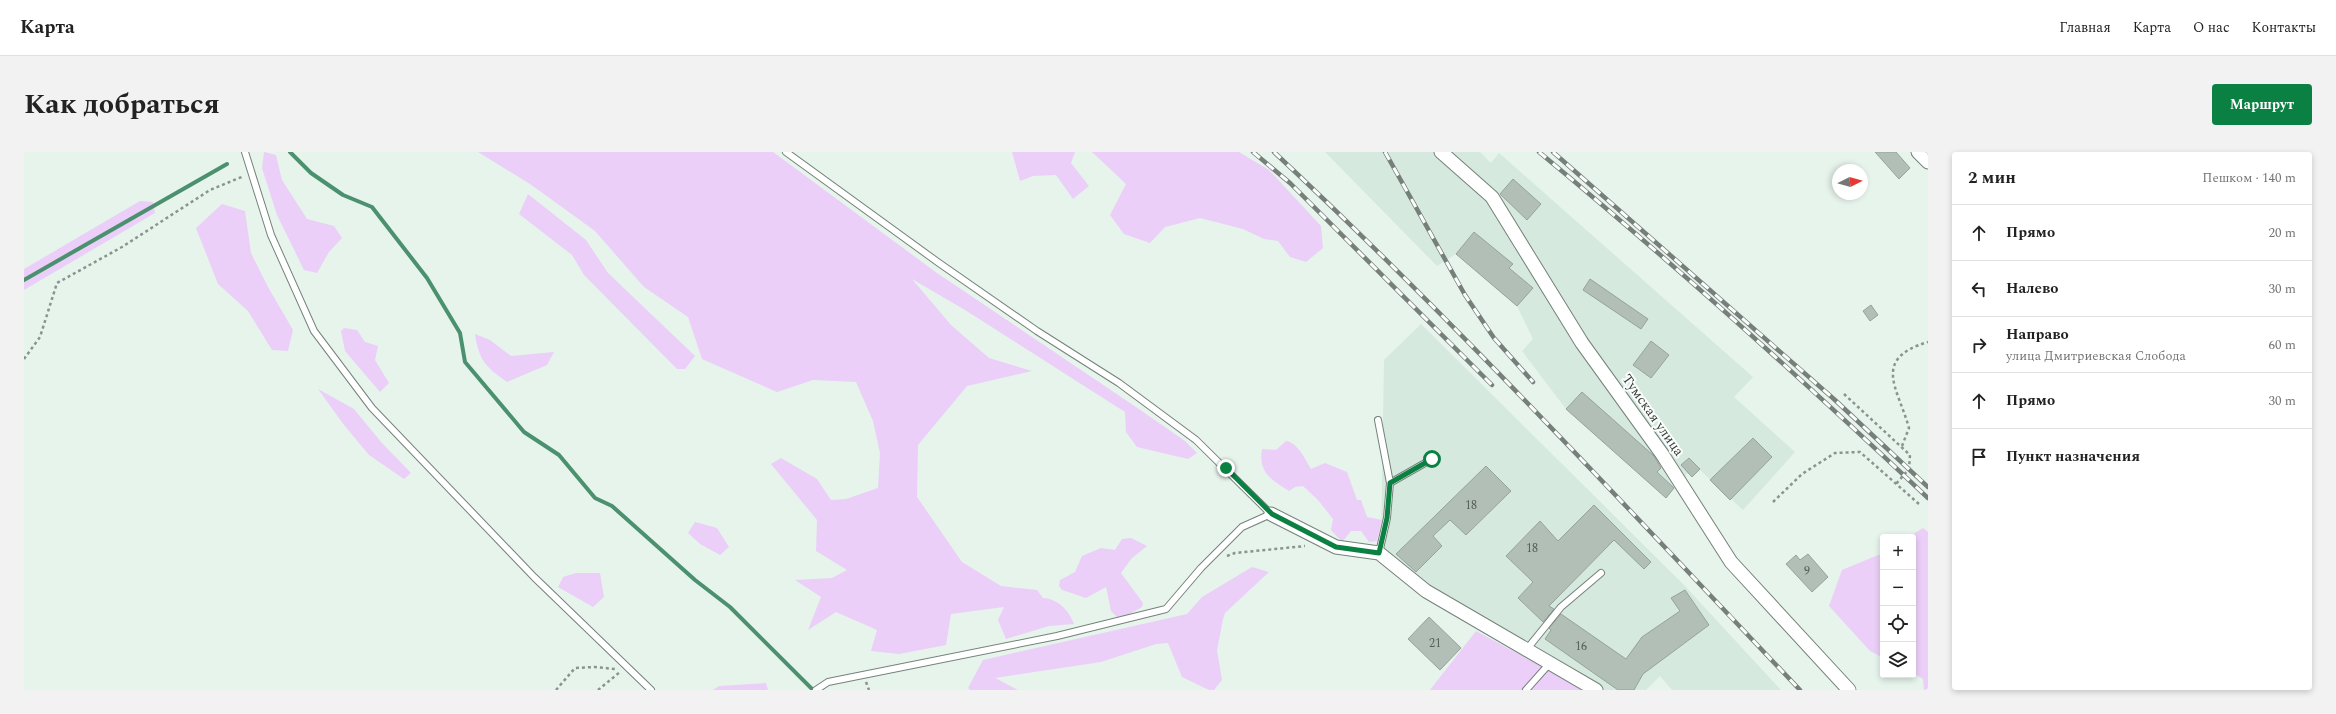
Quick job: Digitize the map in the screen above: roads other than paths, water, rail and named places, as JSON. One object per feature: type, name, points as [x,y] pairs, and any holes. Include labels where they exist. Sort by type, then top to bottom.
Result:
[{"type":"street","name":"Тумская улица","points":[[1441,152],[1492,197],[1582,343],[1662,454],[1731,562],[1849,690]]},
{"type":"street","points":[[1918,152],[1928,162]]},
{"type":"street","points":[[1272,514],[1336,547],[1379,553],[1426,591],[1596,690]]},
{"type":"lane","points":[[245,152],[271,235],[314,331],[372,408],[534,577],[651,690]]},
{"type":"lane","points":[[786,152],[1037,331],[1119,383],[1196,440],[1272,514],[1242,527],[1206,563],[1166,609],[1057,636],[828,682],[816,690]]},
{"type":"lane","points":[[1378,420],[1390,483],[1387,518],[1379,553]]},
{"type":"lane","points":[[1390,483],[1432,459]]},
{"type":"lane","points":[[1527,649],[1561,607],[1601,573]]},
{"type":"lane","points":[[1526,690],[1550,663]]},
{"type":"waterway","points":[[290,152],[311,173],[343,195],[372,207],[427,278],[460,333],[465,362],[524,432],[559,455],[595,498],[612,506],[695,580],[730,607],[813,690]]},
{"type":"waterway","points":[[24,280],[227,164]]},
{"type":"railway","points":[[1253,152],[1290,183],[1492,385]]},
{"type":"railway","points":[[1274,152],[1475,349],[1800,690]]},
{"type":"railway","points":[[1385,152],[1465,295],[1494,338],[1533,382]]},
{"type":"railway","points":[[1539,152],[1639,236],[1736,322],[1833,409],[1928,498]]},
{"type":"railway","points":[[1553,152],[1835,400],[1928,487]]}]
